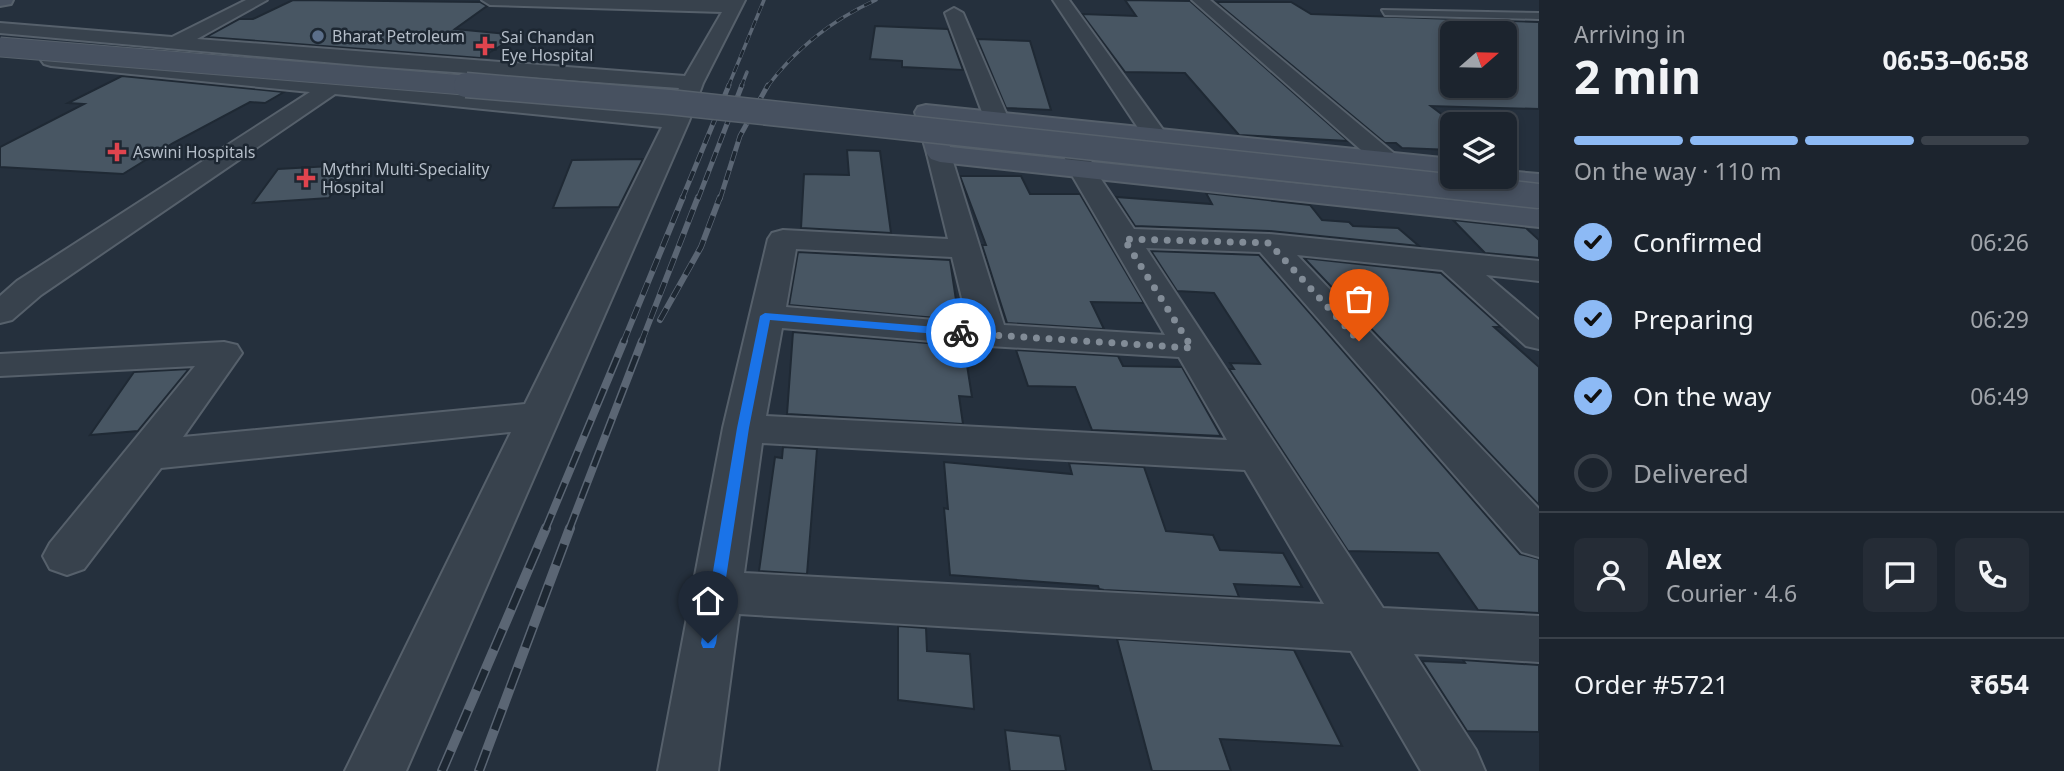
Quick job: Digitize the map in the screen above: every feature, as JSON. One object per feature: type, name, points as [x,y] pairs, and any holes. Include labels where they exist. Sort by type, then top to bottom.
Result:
[{"type":"main road","points":[[0,36],[660,91],[1440,172]]},
{"type":"main road","points":[[0,47],[682,104],[1536,214]]},
{"type":"main road","points":[[1440,166],[1066,129],[926,112],[940,154],[1536,214]]},
{"type":"main road","points":[[1517,173],[1539,175]]},
{"type":"main road","points":[[1517,180],[1539,182]]},
{"type":"street","points":[[175,43],[259,0]]},
{"type":"street","points":[[375,771],[677,121],[692,83],[734,4],[490,0]]},
{"type":"street","points":[[1061,0],[1157,138]]},
{"type":"street","points":[[1200,0],[1387,160]]},
{"type":"street","points":[[954,13],[997,120]]},
{"type":"street","points":[[0,28],[369,60],[692,83]]},
{"type":"street","points":[[0,55],[677,121]]},
{"type":"street","points":[[0,313],[15,289],[331,88],[369,60]]},
{"type":"street","points":[[1066,129],[1082,170],[1455,771]]},
{"type":"street","points":[[940,154],[989,335]]},
{"type":"street","points":[[688,771],[743,428],[783,239],[967,249]]},
{"type":"street","points":[[1124,239],[1269,243],[1539,271]]},
{"type":"street","points":[[1269,243],[1539,539]]},
{"type":"street","points":[[1450,261],[1539,338]]},
{"type":"street","points":[[765,316],[989,335],[1192,348]]},
{"type":"street","points":[[0,365],[224,354],[67,556]]},
{"type":"street","points":[[148,455],[541,416]]},
{"type":"street","points":[[743,428],[1259,456]]},
{"type":"street","points":[[716,592],[1539,639]]},
{"type":"lane","points":[[1385,12],[1539,16]]},
{"type":"building","points":[[293,0],[480,2],[487,6],[455,29],[519,35],[480,58],[206,37],[239,19],[253,19]]},
{"type":"building","points":[[1125,0],[1190,1],[1348,141],[1239,135],[1185,73],[1125,72],[1082,14],[1136,16]]},
{"type":"building","points":[[1216,2],[1291,2],[1311,14],[1510,21],[1440,21],[1440,98],[1517,98],[1517,21],[1539,22],[1539,109],[1431,106],[1440,113],[1440,150],[1402,148],[1396,143],[1385,143]]},
{"type":"building","points":[[875,26],[948,29],[963,70],[902,67],[902,61],[870,59]]},
{"type":"building","points":[[977,39],[1030,41],[1051,110],[1006,108]]},
{"type":"building","points":[[122,76],[284,92],[265,103],[250,102],[173,143],[123,174],[0,167],[0,147],[84,104],[68,103]]},
{"type":"building","points":[[847,150],[880,151],[891,233],[801,228],[804,174],[849,175]]},
{"type":"building","points":[[643,159],[619,207],[553,208],[572,160]]},
{"type":"building","points":[[349,165],[329,198],[253,203],[278,169]]},
{"type":"building","points":[[960,176],[1021,176],[1030,194],[1080,194],[1144,303],[1091,302],[1104,329],[1007,323],[982,245],[986,245]]},
{"type":"building","points":[[1206,193],[1310,205],[1322,220],[1349,222],[1353,226],[1398,228],[1419,246],[1269,231],[1135,226],[1116,197],[1212,204]]},
{"type":"building","points":[[1453,220],[1526,228],[1539,240],[1539,258],[1485,253]]},
{"type":"building","points":[[1151,251],[1259,255],[1520,554],[1539,559],[1539,613],[1478,610],[1438,553],[1348,551],[1229,369],[1234,369],[1230,363],[1260,364],[1214,293],[1177,291]]},
{"type":"building","points":[[798,252],[950,260],[959,320],[789,305]]},
{"type":"building","points":[[1304,258],[1441,273],[1501,327],[1494,327],[1539,367],[1539,505]]},
{"type":"building","points":[[793,332],[964,346],[972,397],[959,396],[963,424],[787,414]]},
{"type":"building","points":[[1016,350],[1118,356],[1123,366],[1182,367],[1221,436],[1092,430],[1075,387],[1028,386]]},
{"type":"building","points":[[189,369],[138,431],[90,435],[134,372]]},
{"type":"building","points":[[783,447],[817,449],[807,574],[759,571],[775,457],[782,458]]},
{"type":"building","points":[[944,462],[1072,474],[1069,463],[1144,467],[1166,531],[1213,535],[1220,550],[1283,553],[1302,587],[1234,584],[1239,597],[1104,590],[1098,586],[950,575],[944,508],[948,509]]},
{"type":"building","points":[[898,626],[926,628],[927,651],[970,654],[974,709],[898,700]]},
{"type":"building","points":[[1117,639],[1294,650],[1342,746],[1220,739],[1231,771],[1152,771]]},
{"type":"building","points":[[1463,660],[1539,665],[1539,732],[1467,731],[1422,661],[1465,663]]},
{"type":"building","points":[[1005,730],[1060,736],[1066,771],[1010,771]]},
{"type":"railway","points":[[728,87],[764,0]]},
{"type":"railway","points":[[767,87],[790,60],[816,36],[876,0]]},
{"type":"railway","points":[[741,87],[747,72]]},
{"type":"railway","points":[[682,199],[729,85]]},
{"type":"railway","points":[[698,199],[742,85]]},
{"type":"railway","points":[[720,199],[740,136],[768,85]]},
{"type":"railway","points":[[623,343],[683,197]]},
{"type":"railway","points":[[641,343],[698,197]]},
{"type":"railway","points":[[660,320],[701,247],[720,197]]},
{"type":"railway","points":[[545,530],[624,341]]},
{"type":"railway","points":[[569,530],[642,341]]},
{"type":"railway","points":[[442,771],[546,528]]},
{"type":"railway","points":[[479,771],[570,528]]},
{"type":"way so far","points":[[961,333],[1192,348],[1124,239],[1269,243],[1359,341]]},
{"type":"place","name":"Bharat Petroleum","points":[[318,36]]},
{"type":"place","name":"Sai Chandan Eye Hospital","points":[[485,46]]},
{"type":"place","name":"Aswini Hospitals","points":[[117,152]]},
{"type":"place","name":"Mythri Multi-Speciality Hospital","points":[[306,178]]},
{"type":"route","points":[[708,643],[743,428],[765,316],[961,333]]}]
